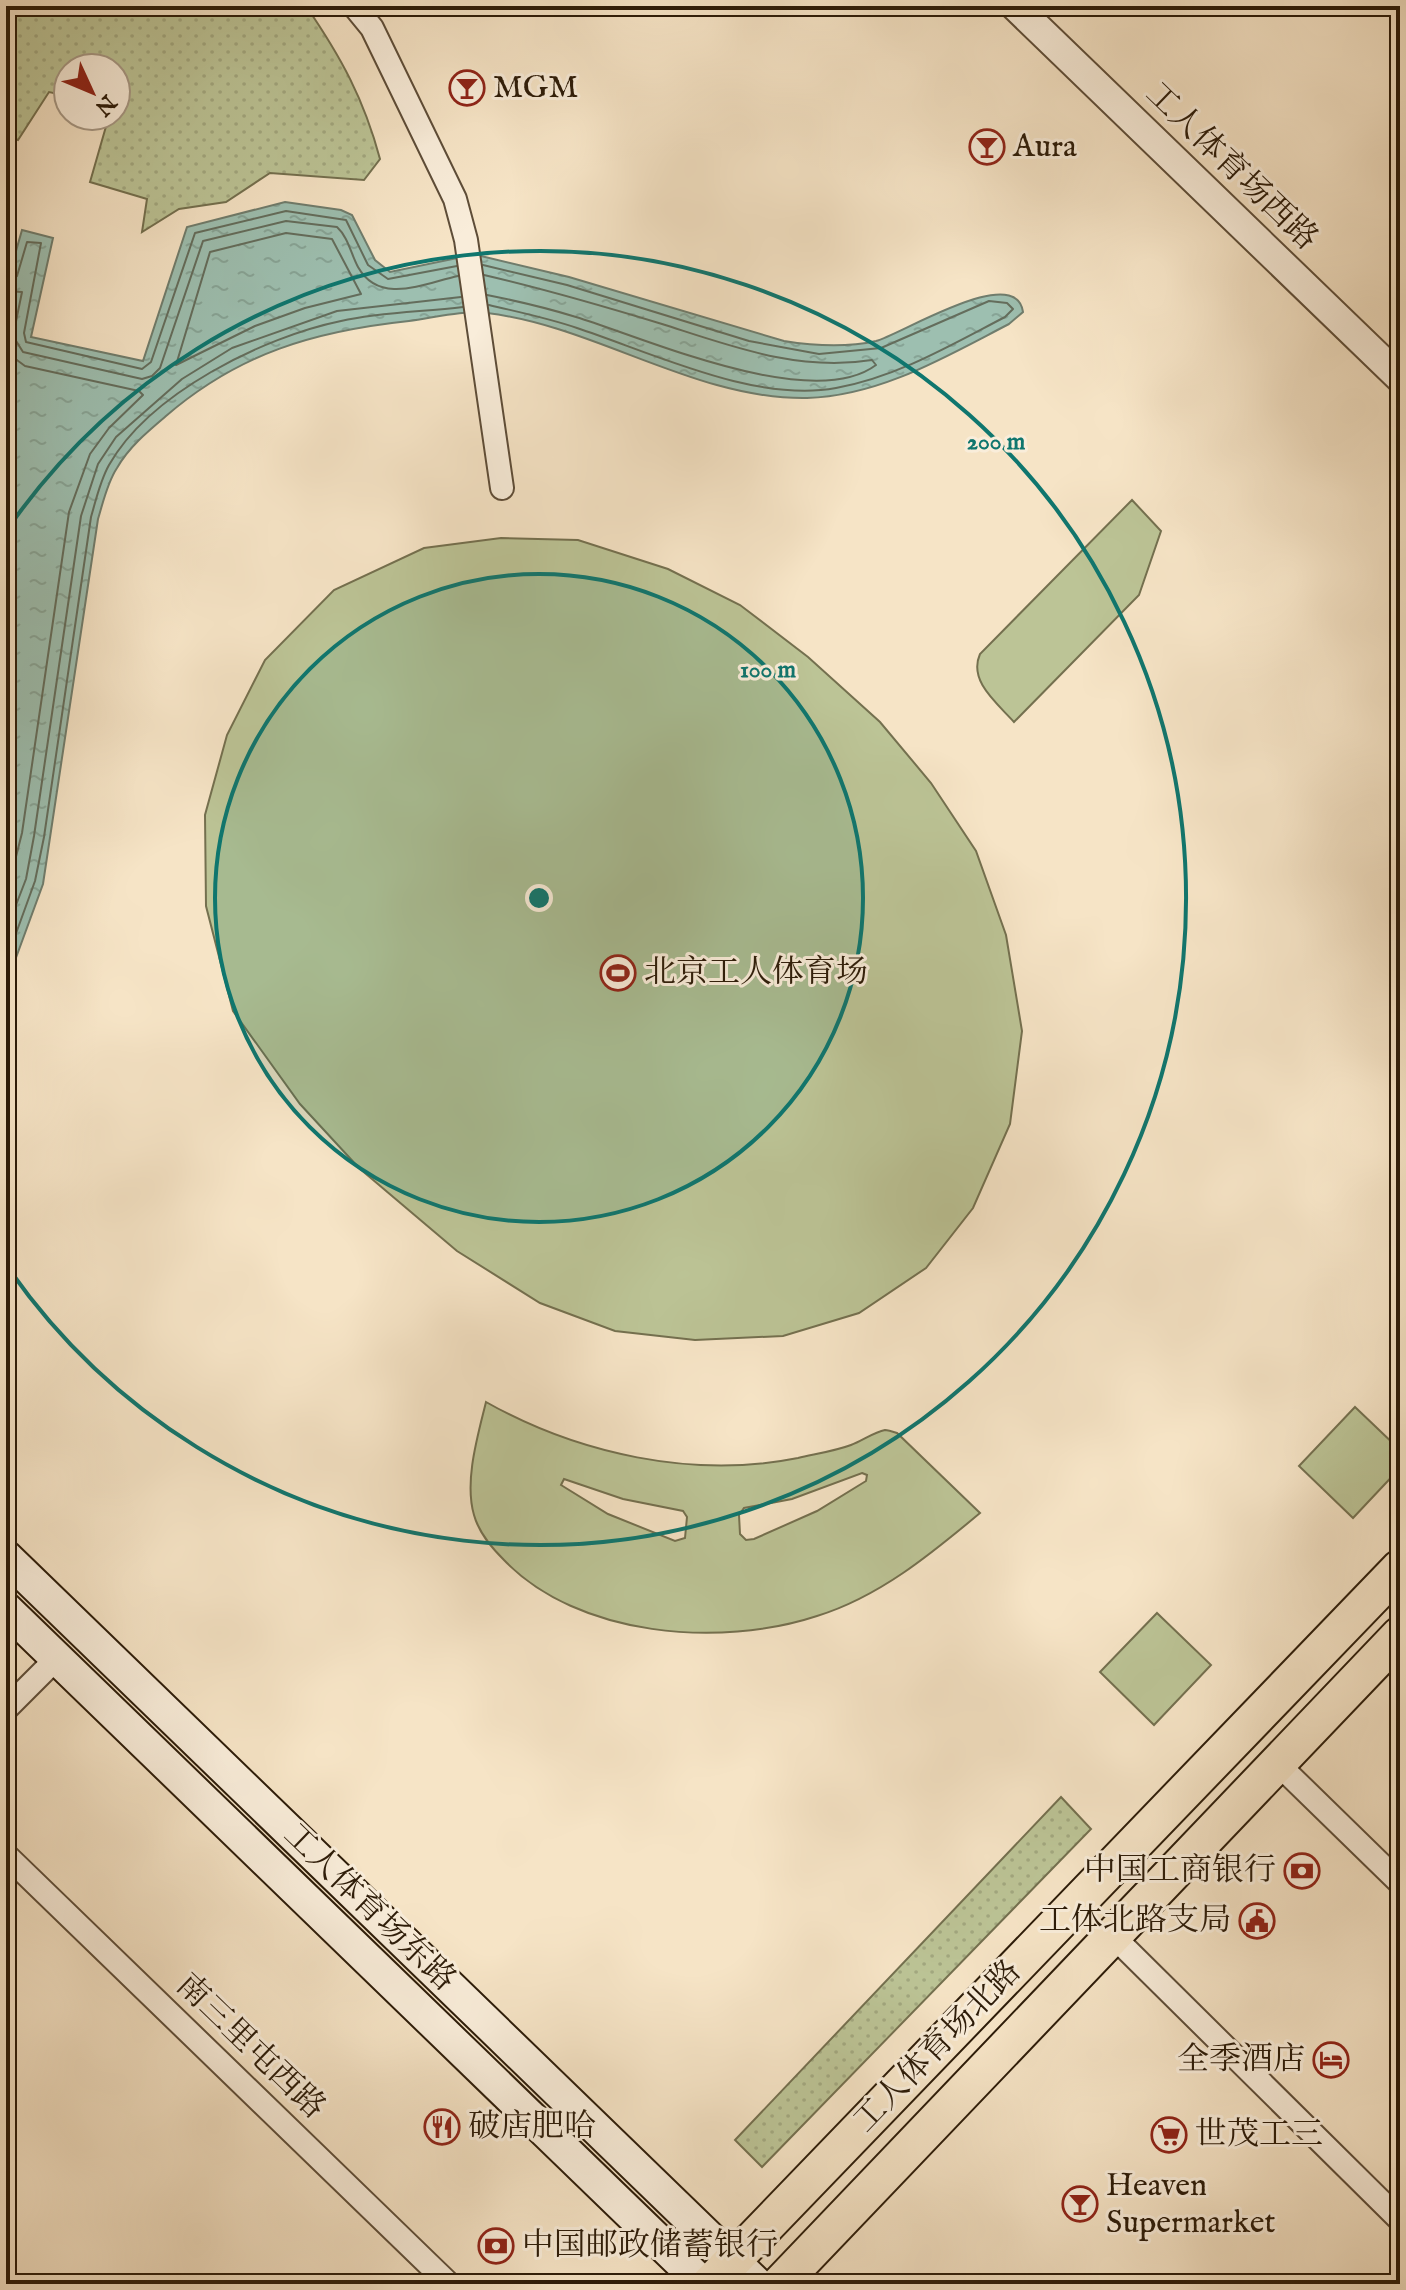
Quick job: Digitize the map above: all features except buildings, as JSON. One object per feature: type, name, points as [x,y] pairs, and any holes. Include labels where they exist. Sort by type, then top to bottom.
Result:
[{"type":"main road","name":"工人体育场东路","points":[[6,1557],[733,2276]]},
{"type":"main road","name":"工人体育场北路","points":[[733,2276],[1400,1568]]},
{"type":"main road","name":"工人体育场东路","points":[[6,1609],[703,2284]]},
{"type":"main road","name":"工人体育场北路","points":[[792,2280],[1112,1935],[1400,1635]]},
{"type":"street","points":[[354,6],[372,28],[455,199],[466,240],[502,488]]},
{"type":"street","name":"工人体育场西路","points":[[1015,6],[1400,378]]},
{"type":"street","points":[[6,1709],[57,1658]]},
{"type":"street","points":[[1277,1763],[1400,1883]]},
{"type":"street","name":"南三里屯西路","points":[[6,1855],[449,2284]]},
{"type":"street","points":[[1112,1935],[1400,2220]]},
{"type":"shaded area","points":[[6,6],[306,6],[350,79],[367,117],[380,159],[364,180],[270,173],[226,202],[179,209],[142,232],[147,199],[90,182],[104,132],[132,132],[132,52],[52,52],[52,93],[49,92],[18,140],[6,136],[6,32],[10,27]]},
{"type":"shaded area","points":[[1132,500],[1161,531],[1139,595],[1014,722],[981,682],[977,664],[980,654]]},
{"type":"shaded area","name":"北京工人体育场","points":[[501,538],[578,540],[668,569],[740,605],[808,657],[880,722],[931,783],[976,851],[1006,935],[1022,1031],[1010,1124],[973,1208],[926,1268],[859,1313],[783,1336],[695,1340],[615,1331],[540,1303],[457,1251],[359,1168],[300,1104],[233,1011],[206,906],[205,815],[227,735],[265,660],[334,590],[424,548]]},
{"type":"shaded area","points":[[486,1402],[559,1436],[597,1448],[677,1463],[758,1464],[798,1458],[845,1447],[887,1430],[897,1433],[980,1513],[923,1559],[883,1586],[817,1616],[738,1632],[695,1633],[652,1629],[610,1620],[570,1606],[535,1586],[504,1560],[482,1534],[471,1502],[471,1488],[473,1458]],"holes":[[[862,1473],[867,1475],[866,1481],[817,1511],[754,1539],[746,1540],[740,1534],[739,1515],[744,1508],[792,1499]],[[564,1479],[623,1499],[683,1511],[687,1517],[685,1538],[675,1541],[608,1514],[561,1485]]]},
{"type":"shaded area","points":[[1355,1407],[1400,1450],[1400,1468],[1353,1518],[1299,1466]]},
{"type":"shaded area","points":[[1157,1613],[1211,1665],[1154,1725],[1100,1672]]},
{"type":"shaded area","points":[[1061,1797],[1091,1829],[762,2167],[735,2140]]},
{"type":"water","points":[[285,202],[341,210],[352,215],[375,260],[390,272],[467,256],[481,256],[569,277],[784,341],[830,346],[876,341],[957,305],[1001,294],[1016,299],[1023,312],[1009,324],[911,373],[834,396],[766,395],[726,387],[567,332],[527,320],[478,312],[375,325],[310,339],[250,361],[194,394],[133,447],[122,460],[106,493],[98,519],[43,884],[6,985],[6,286],[22,230],[53,238],[31,337],[143,361],[187,227]]},
{"type":"place","name":"MGM","points":[[467,88]]},
{"type":"place","name":"Aura","points":[[987,147]]},
{"type":"place","name":"北京工人体育场","points":[[618,973]]},
{"type":"place","name":"中国工商银行","points":[[1302,1871]]},
{"type":"place","name":"工体北路支局","points":[[1257,1921]]},
{"type":"place","name":"全季酒店","points":[[1331,2060]]},
{"type":"place","name":"破店肥哈","points":[[442,2127]]},
{"type":"place","name":"世茂工三","points":[[1169,2135]]},
{"type":"place","name":"Heaven Supermarket","points":[[1080,2204]]},
{"type":"place","name":"中国邮政储蓄银行","points":[[496,2246]]}]
